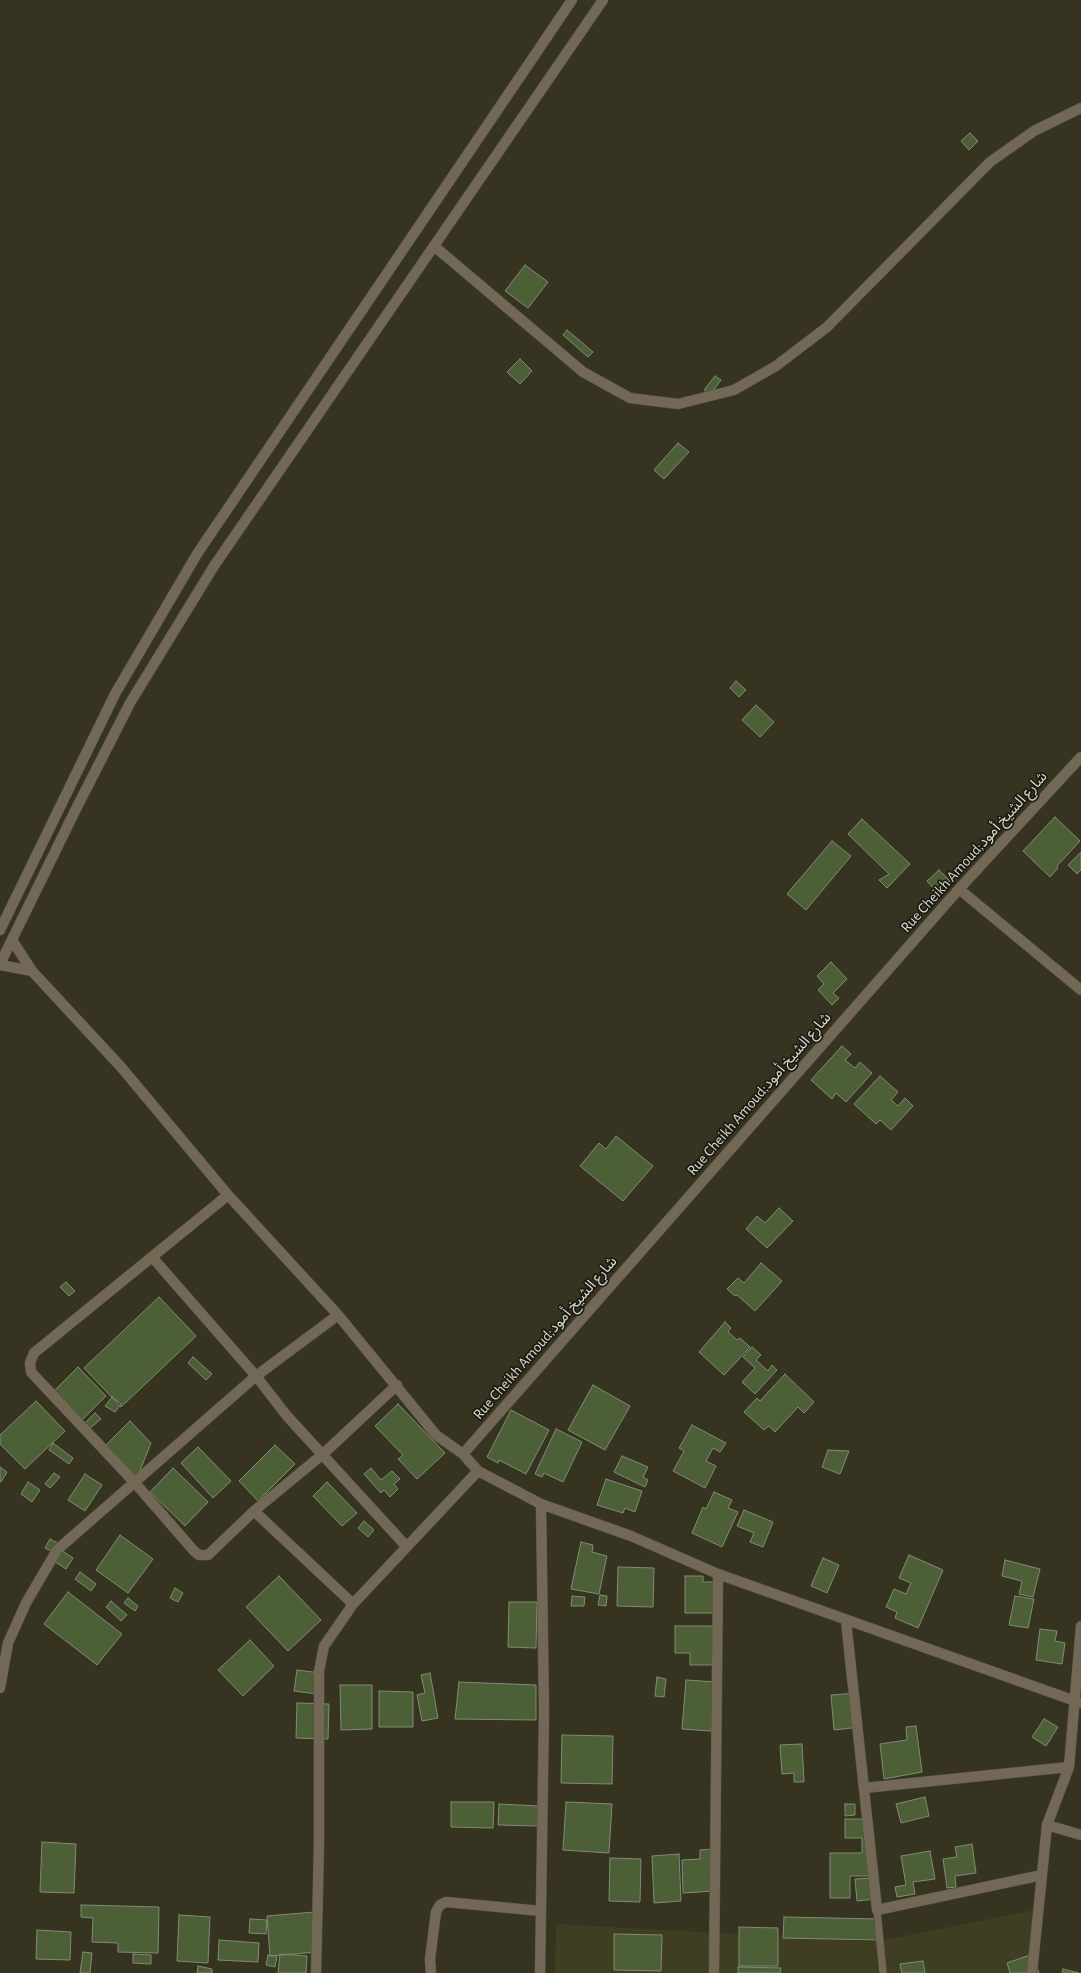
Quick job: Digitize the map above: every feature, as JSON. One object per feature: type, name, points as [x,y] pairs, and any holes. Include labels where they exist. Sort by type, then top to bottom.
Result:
[{"type":"street","points":[[0,930],[115,694],[197,554],[572,0]]},
{"type":"street","points":[[32,971],[0,964],[75,811],[134,697],[214,566],[603,0]]},
{"type":"street","points":[[434,246],[583,372],[630,398],[678,404],[734,390],[776,366],[827,327],[990,162],[1034,131],[1081,108]]},
{"type":"street","name":"Rue Cheikh Amoud;شارع الشيخ أمود","points":[[463,1454],[959,889],[1081,757]]},
{"type":"street","points":[[959,889],[1081,990]]},
{"type":"street","points":[[12,940],[32,971],[120,1067],[228,1195],[338,1315],[397,1385],[436,1435],[463,1454],[478,1471],[541,1504],[631,1536],[718,1574],[846,1621],[1077,1702]]},
{"type":"street","points":[[228,1195],[34,1353],[30,1363],[31,1372],[135,1483],[199,1555],[208,1554],[254,1511],[323,1454],[397,1385]]},
{"type":"street","points":[[152,1257],[256,1376],[287,1416],[406,1546]]},
{"type":"street","points":[[0,1688],[8,1643],[26,1603],[57,1550],[256,1376],[338,1315]]},
{"type":"street","points":[[316,1973],[319,1844],[319,1670],[324,1646],[353,1604],[478,1471]]},
{"type":"street","points":[[540,1973],[544,1712],[541,1504]]},
{"type":"street","points":[[254,1511],[353,1604]]},
{"type":"street","points":[[714,1973],[718,1574]]},
{"type":"street","points":[[846,1621],[877,1910],[1042,1875]]},
{"type":"street","points":[[1032,1973],[1046,1825],[1069,1767],[1077,1702],[1081,1626]]},
{"type":"street","points":[[864,1788],[1069,1767]]},
{"type":"street","points":[[1046,1825],[1081,1835]]},
{"type":"street","points":[[431,1973],[430,1959],[436,1912],[440,1905],[446,1902],[541,1911]]},
{"type":"lane","points":[[877,1910],[883,1973]]},
{"type":"shaded area","points":[[1040,1909],[1032,1973],[555,1973],[556,1924],[875,1942]]},
{"type":"building","points":[[970,133],[978,141],[969,150],[961,141]]},
{"type":"building","points":[[525,265],[548,282],[528,308],[505,291]]},
{"type":"building","points":[[567,330],[593,352],[588,357],[563,335]]},
{"type":"building","points":[[520,359],[532,371],[520,384],[507,372]]},
{"type":"building","points":[[715,376],[721,380],[710,395],[704,390]]},
{"type":"building","points":[[678,443],[689,452],[664,479],[654,470]]},
{"type":"building","points":[[736,681],[746,690],[739,697],[730,688]]},
{"type":"building","points":[[756,705],[774,722],[760,737],[742,720]]},
{"type":"building","points":[[1055,817],[1080,841],[1057,866],[1058,868],[1050,877],[1023,851]]},
{"type":"building","points":[[862,819],[910,864],[887,888],[879,880],[889,874],[848,834]]},
{"type":"building","points":[[832,841],[851,856],[806,910],[787,894]]},
{"type":"building","points":[[1081,852],[1081,870],[1077,874],[1068,865]]},
{"type":"building","points":[[939,870],[950,881],[938,893],[927,881]]},
{"type":"building","points":[[831,962],[847,979],[833,993],[839,998],[832,1005],[818,990],[824,984],[817,976]]},
{"type":"building","points":[[842,1046],[851,1054],[845,1060],[855,1068],[860,1062],[872,1073],[846,1102],[836,1093],[832,1099],[811,1080]]},
{"type":"building","points":[[880,1076],[898,1092],[891,1100],[898,1106],[905,1098],[913,1106],[891,1130],[880,1120],[876,1124],[854,1104]]},
{"type":"building","points":[[616,1136],[653,1166],[623,1201],[580,1166],[599,1143],[606,1149]]},
{"type":"building","points":[[779,1208],[793,1221],[767,1248],[746,1229],[757,1216],[765,1223]]},
{"type":"building","points":[[761,1263],[782,1281],[755,1311],[737,1295],[735,1296],[727,1289],[738,1278],[744,1283]]},
{"type":"building","points":[[66,1282],[75,1291],[69,1296],[60,1287]]},
{"type":"building","points":[[159,1297],[196,1336],[121,1407],[84,1368]]},
{"type":"building","points":[[725,1322],[731,1328],[728,1332],[737,1340],[740,1338],[750,1347],[724,1375],[699,1352]]},
{"type":"building","points":[[752,1347],[761,1355],[756,1360],[768,1371],[772,1365],[777,1370],[755,1394],[742,1382],[755,1368],[743,1357]]},
{"type":"building","points":[[193,1357],[212,1374],[206,1380],[188,1363]]},
{"type":"building","points":[[78,1367],[106,1396],[82,1420],[54,1391]]},
{"type":"building","points":[[785,1374],[814,1402],[804,1413],[798,1407],[775,1432],[769,1426],[764,1430],[744,1412],[757,1398],[760,1401]]},
{"type":"building","points":[[593,1385],[630,1406],[605,1450],[568,1430]]},
{"type":"building","points":[[112,1397],[121,1404],[115,1412],[105,1406]]},
{"type":"building","points":[[36,1401],[65,1431],[25,1469],[0,1444],[0,1435]]},
{"type":"building","points":[[398,1404],[445,1453],[417,1479],[398,1459],[403,1455],[375,1426]]},
{"type":"building","points":[[511,1410],[549,1430],[526,1474],[499,1460],[498,1463],[487,1457]]},
{"type":"building","points":[[95,1413],[101,1419],[87,1431],[82,1426]]},
{"type":"building","points":[[130,1421],[151,1443],[135,1483],[127,1467],[106,1445]]},
{"type":"building","points":[[692,1425],[726,1443],[720,1452],[713,1448],[706,1461],[716,1466],[705,1488],[673,1471],[684,1451],[679,1448]]},
{"type":"building","points":[[556,1429],[582,1442],[563,1482],[544,1473],[542,1477],[535,1474]]},
{"type":"building","points":[[53,1443],[73,1458],[69,1464],[49,1450]]},
{"type":"building","points":[[275,1445],[295,1464],[258,1501],[239,1481]]},
{"type":"building","points":[[198,1447],[231,1481],[213,1498],[181,1463]]},
{"type":"building","points":[[828,1450],[849,1451],[840,1474],[822,1467]]},
{"type":"building","points":[[622,1456],[648,1467],[643,1477],[648,1480],[645,1487],[614,1472]]},
{"type":"building","points":[[0,1467],[7,1472],[1,1482],[0,1481]]},
{"type":"building","points":[[173,1468],[208,1502],[185,1526],[150,1492]]},
{"type":"building","points":[[371,1468],[381,1480],[392,1471],[400,1479],[394,1484],[398,1489],[390,1497],[384,1490],[381,1493],[364,1474]]},
{"type":"building","points":[[54,1473],[60,1477],[50,1488],[45,1484]]},
{"type":"building","points":[[85,1474],[102,1485],[85,1511],[68,1500]]},
{"type":"building","points":[[606,1479],[642,1491],[635,1512],[625,1508],[623,1513],[597,1505]]},
{"type":"building","points":[[28,1482],[40,1490],[32,1502],[21,1494]]},
{"type":"building","points":[[327,1482],[357,1513],[342,1526],[313,1496]]},
{"type":"building","points":[[714,1492],[732,1500],[728,1508],[738,1512],[722,1547],[692,1533],[703,1507],[706,1509]]},
{"type":"building","points":[[744,1510],[773,1522],[763,1547],[750,1542],[754,1533],[737,1526]]},
{"type":"building","points":[[364,1521],[374,1530],[368,1537],[358,1528]]},
{"type":"building","points":[[120,1535],[153,1559],[128,1593],[96,1570]]},
{"type":"building","points":[[50,1539],[62,1545],[57,1554],[45,1548]]},
{"type":"building","points":[[581,1542],[593,1545],[592,1552],[607,1556],[599,1594],[571,1589]]},
{"type":"building","points":[[61,1550],[73,1558],[66,1569],[54,1561]]},
{"type":"building","points":[[909,1555],[943,1570],[918,1628],[895,1618],[897,1612],[886,1607],[894,1589],[906,1594],[911,1583],[899,1578]]},
{"type":"building","points":[[823,1558],[839,1565],[827,1593],[811,1586]]},
{"type":"building","points":[[1005,1560],[1040,1569],[1033,1597],[1019,1594],[1022,1581],[1002,1576]]},
{"type":"building","points":[[618,1567],[654,1568],[653,1607],[617,1606]]},
{"type":"building","points":[[80,1572],[96,1584],[91,1591],[75,1579]]},
{"type":"building","points":[[279,1576],[321,1620],[288,1651],[246,1607]]},
{"type":"building","points":[[685,1576],[703,1576],[703,1582],[715,1582],[714,1613],[685,1613]]},
{"type":"building","points":[[175,1588],[183,1593],[178,1602],[170,1598]]},
{"type":"building","points":[[68,1592],[122,1634],[97,1665],[44,1624]]},
{"type":"building","points":[[600,1595],[607,1596],[606,1606],[598,1605]]},
{"type":"building","points":[[572,1596],[585,1597],[584,1606],[571,1606]]},
{"type":"building","points":[[1015,1596],[1034,1599],[1028,1628],[1009,1625]]},
{"type":"building","points":[[128,1598],[138,1606],[135,1611],[124,1603]]},
{"type":"building","points":[[111,1601],[127,1615],[121,1621],[106,1607]]},
{"type":"building","points":[[509,1602],[537,1602],[536,1648],[508,1647]]},
{"type":"building","points":[[675,1626],[713,1626],[715,1665],[690,1665],[690,1653],[675,1653]]},
{"type":"building","points":[[1040,1629],[1057,1631],[1055,1641],[1065,1643],[1062,1664],[1036,1660]]},
{"type":"building","points":[[250,1640],[274,1666],[243,1696],[218,1670]]},
{"type":"building","points":[[297,1670],[320,1673],[317,1694],[294,1691]]},
{"type":"building","points":[[430,1673],[438,1718],[422,1721],[417,1695],[425,1693],[421,1675]]},
{"type":"building","points":[[657,1677],[666,1679],[664,1697],[655,1696]]},
{"type":"building","points":[[686,1680],[716,1682],[711,1731],[682,1729]]},
{"type":"building","points":[[459,1682],[536,1685],[536,1720],[455,1719]]},
{"type":"building","points":[[340,1685],[372,1685],[372,1729],[341,1730]]},
{"type":"building","points":[[379,1691],[413,1692],[413,1727],[379,1727]]},
{"type":"building","points":[[857,1693],[860,1727],[834,1730],[831,1695]]},
{"type":"building","points":[[297,1703],[329,1704],[328,1739],[296,1738]]},
{"type":"building","points":[[1044,1719],[1058,1727],[1046,1746],[1032,1737]]},
{"type":"building","points":[[916,1726],[922,1772],[884,1779],[880,1744],[907,1740],[906,1727]]},
{"type":"building","points":[[562,1735],[613,1736],[612,1784],[561,1783]]},
{"type":"building","points":[[802,1744],[804,1782],[794,1782],[794,1773],[782,1774],[780,1745]]},
{"type":"building","points":[[925,1797],[929,1816],[901,1823],[896,1804]]},
{"type":"building","points":[[451,1802],[494,1802],[493,1828],[451,1827]]},
{"type":"building","points":[[566,1802],[612,1804],[609,1853],[563,1850]]},
{"type":"building","points":[[499,1804],[539,1806],[538,1826],[498,1825]]},
{"type":"building","points":[[845,1804],[855,1804],[855,1815],[845,1816]]},
{"type":"building","points":[[845,1819],[867,1819],[873,1876],[850,1876],[850,1898],[830,1898],[830,1853],[862,1853],[862,1838],[845,1838]]},
{"type":"building","points":[[42,1842],[76,1844],[74,1893],[40,1892]]},
{"type":"building","points":[[972,1844],[976,1873],[955,1876],[956,1887],[947,1888],[943,1859],[957,1857],[955,1847]]},
{"type":"building","points":[[713,1849],[715,1891],[683,1893],[682,1860],[700,1859],[700,1850]]},
{"type":"building","points":[[930,1851],[935,1879],[913,1882],[915,1894],[897,1897],[895,1887],[906,1885],[901,1856]]},
{"type":"building","points":[[679,1854],[681,1901],[654,1903],[652,1856]]},
{"type":"building","points":[[610,1858],[641,1859],[640,1902],[609,1901]]},
{"type":"building","points":[[876,1878],[877,1899],[857,1901],[855,1879]]},
{"type":"building","points":[[81,1905],[159,1907],[158,1953],[118,1952],[118,1943],[92,1942],[93,1918],[81,1917]]},
{"type":"building","points":[[315,1912],[318,1952],[270,1956],[267,1916]]},
{"type":"building","points":[[179,1915],[210,1917],[208,1963],[177,1961]]},
{"type":"building","points":[[784,1917],[878,1919],[878,1940],[783,1938]]},
{"type":"building","points":[[250,1919],[267,1920],[266,1934],[249,1933]]},
{"type":"building","points":[[739,1927],[778,1928],[778,1966],[739,1966]]},
{"type":"building","points":[[37,1930],[71,1932],[70,1960],[36,1959]]},
{"type":"building","points":[[614,1934],[662,1935],[661,1971],[614,1970]]},
{"type":"building","points":[[219,1940],[259,1943],[258,1962],[218,1960]]},
{"type":"building","points":[[83,1952],[92,1953],[90,1973],[80,1973]]},
{"type":"building","points":[[133,1954],[151,1955],[151,1964],[133,1963]]},
{"type":"building","points":[[280,1954],[307,1956],[306,1973],[278,1973]]},
{"type":"building","points":[[1033,1954],[1039,1973],[1010,1973],[1007,1963]]},
{"type":"building","points":[[268,1955],[277,1956],[275,1967],[266,1965]]},
{"type":"building","points":[[923,1961],[925,1973],[902,1973],[900,1964]]},
{"type":"building","points":[[198,1966],[212,1969],[212,1973],[197,1973]]},
{"type":"building","points":[[738,1967],[781,1968],[780,1973],[738,1973]]},
{"type":"building","points":[[1063,1969],[1079,1973],[1062,1973]]}]
